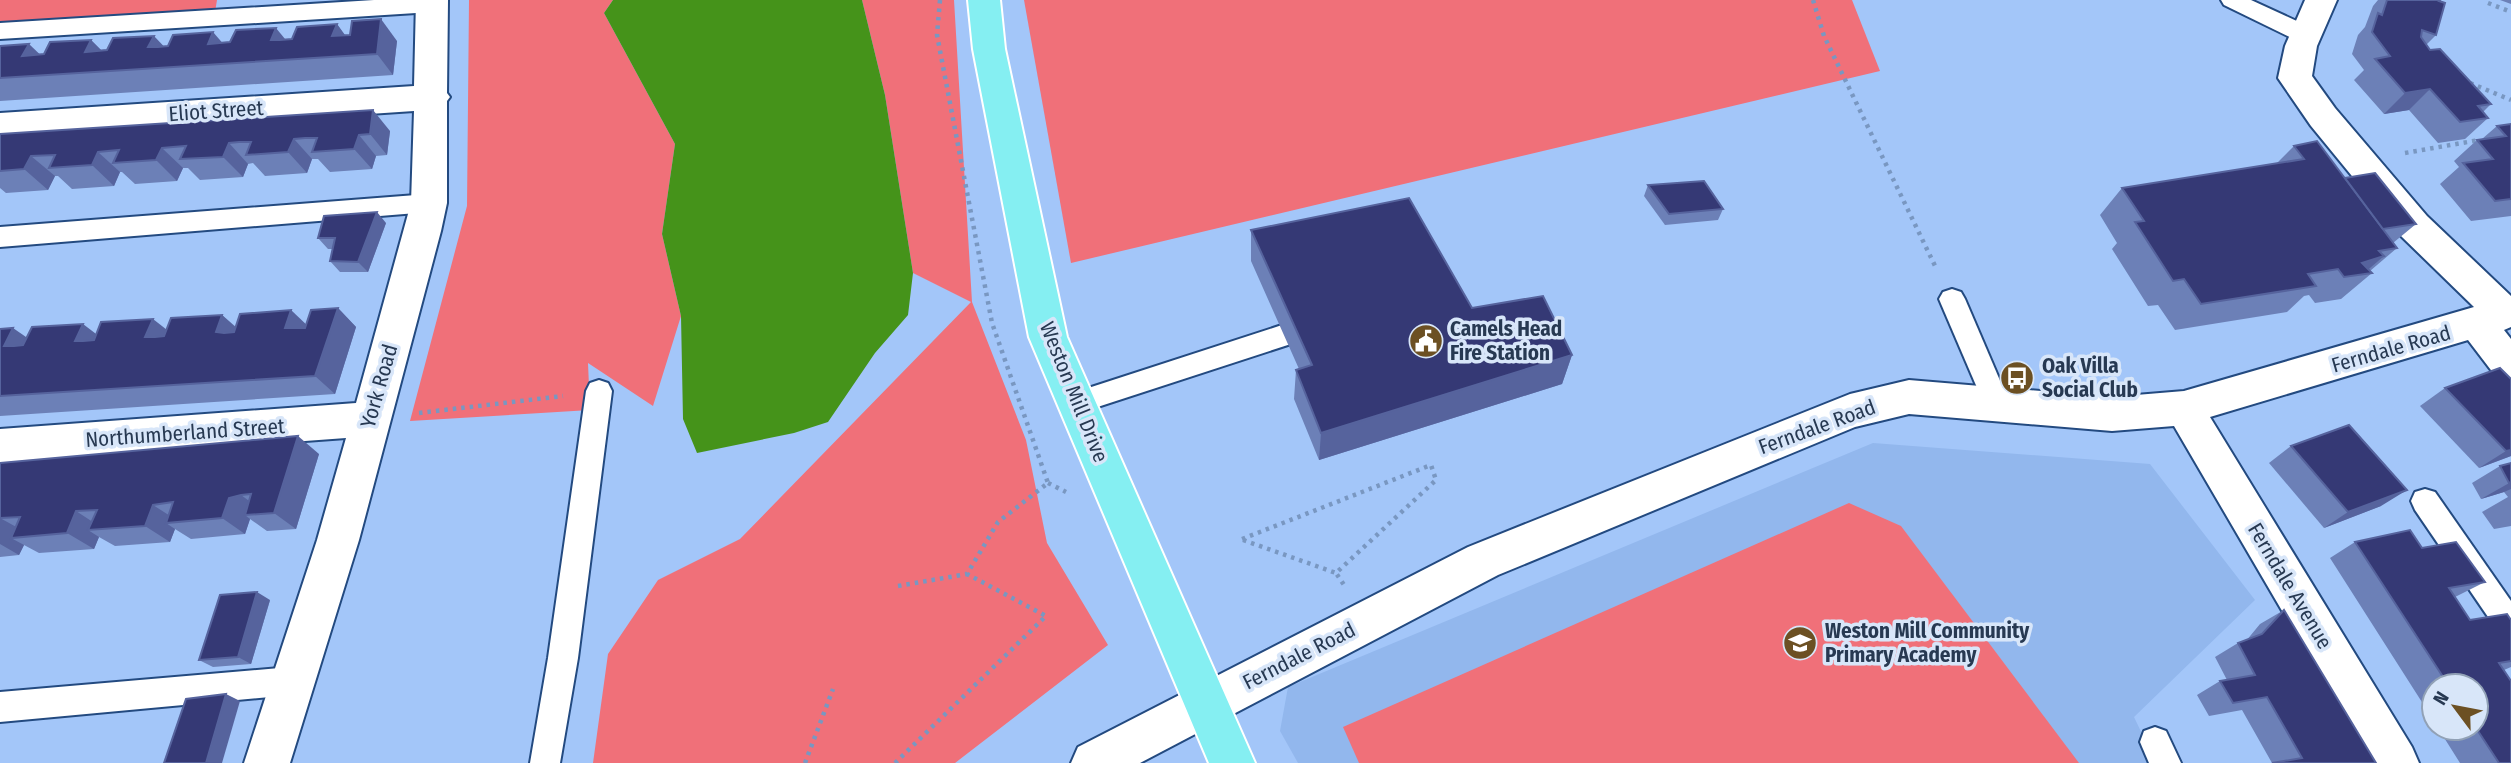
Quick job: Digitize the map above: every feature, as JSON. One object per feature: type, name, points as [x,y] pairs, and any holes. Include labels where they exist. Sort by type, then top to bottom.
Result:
[{"type":"main road","name":"Weston Mill Drive","points":[[984,0],[989,49],[1048,337],[1232,763]]},
{"type":"street","points":[[2321,0],[2306,35],[2295,78],[2323,117],[2414,226],[2498,317],[2511,367]]},
{"type":"street","name":"York Road","points":[[267,763],[338,540],[429,203],[433,97],[432,2]]},
{"type":"street","name":"Eliot Street","points":[[0,126],[433,97]]},
{"type":"street","name":"Ferndale Road","points":[[1094,763],[1483,561],[1850,411],[1909,397],[2112,414],[2184,408],[2498,317]]},
{"type":"street","name":"Ferndale Avenue","points":[[2184,408],[2396,763]]},
{"type":"street","name":"Northumberland Street","points":[[0,446],[369,419]]},
{"type":"lane","points":[[2232,0],[2306,35]]},
{"type":"lane","points":[[0,31],[432,2]]},
{"type":"lane","points":[[0,237],[429,203]]},
{"type":"lane","points":[[1952,299],[1997,404]]},
{"type":"lane","points":[[1076,403],[1285,335]]},
{"type":"lane","points":[[545,763],[563,658],[599,391]]},
{"type":"lane","points":[[2425,501],[2511,626]]},
{"type":"lane","points":[[0,707],[291,681]]},
{"type":"path","points":[[940,0],[937,35],[992,323],[1048,483],[999,522],[967,574]]},
{"type":"path","points":[[1814,0],[1824,36],[1952,299]]},
{"type":"path","points":[[2488,3],[2511,12]]},
{"type":"path","points":[[2460,79],[2511,100]]},
{"type":"path","points":[[2412,152],[2490,138]]},
{"type":"path","points":[[369,419],[599,391]]},
{"type":"path","points":[[1336,573],[1436,480],[1431,465],[1242,539],[1336,573],[1366,621]]},
{"type":"path","points":[[895,763],[1046,616],[967,574],[898,586]]},
{"type":"path","points":[[805,763],[833,689]]},
{"type":"shaded area","points":[[0,0],[217,0],[215,12],[0,25]]},
{"type":"shaded area","points":[[469,0],[613,0],[604,13],[675,144],[662,234],[681,316],[653,406],[588,363],[590,410],[410,421],[467,206]]},
{"type":"shaded area","points":[[613,0],[862,0],[885,95],[913,273],[908,315],[875,353],[828,422],[794,433],[697,453],[683,419],[681,316],[662,234],[675,144],[604,13]]},
{"type":"shaded area","points":[[862,0],[954,0],[972,302],[1026,440],[1047,543],[1108,645],[955,763],[593,763],[608,654],[658,580],[740,539],[971,302],[913,273],[885,95]]},
{"type":"shaded area","points":[[1024,0],[1852,0],[1880,71],[1071,263]]},
{"type":"shaded area","name":"Weston Mill Community Primary Academy","points":[[1873,443],[2150,464],[2255,600],[2134,717],[2156,763],[1298,763],[1280,731],[1288,687]]},
{"type":"shaded area","points":[[1849,503],[1901,526],[2079,763],[1359,763],[1343,727]]},
{"type":"building","points":[[2387,0],[2440,0],[2445,3],[2436,35],[2422,30],[2421,37],[2430,50],[2440,49],[2491,104],[2478,106],[2488,118],[2460,122],[2430,89],[2405,93],[2375,59],[2390,56],[2372,32],[2378,13],[2382,15]]},
{"type":"building","points":[[381,19],[377,54],[0,78],[0,46],[29,44],[22,56],[44,54],[50,42],[91,40],[85,52],[107,50],[113,38],[154,36],[148,47],[158,47],[168,46],[173,35],[213,32],[208,44],[230,42],[236,30],[276,28],[271,40],[280,40],[292,39],[297,27],[337,24],[332,36],[350,35],[352,21]]},
{"type":"building","points":[[373,110],[370,134],[359,135],[354,149],[312,152],[317,138],[305,138],[294,139],[288,152],[246,155],[251,142],[239,142],[229,143],[223,157],[180,159],[186,146],[162,148],[156,160],[113,163],[119,150],[98,152],[92,165],[49,168],[55,155],[31,156],[24,169],[0,171],[0,134]]},
{"type":"building","points":[[2511,124],[2511,199],[2495,201],[2463,163],[2493,159],[2477,140],[2506,136],[2497,126]]},
{"type":"building","points":[[2317,141],[2397,248],[2379,251],[2384,256],[2362,263],[2372,273],[2344,277],[2338,269],[2308,274],[2316,286],[2201,304],[2184,279],[2173,281],[2135,222],[2144,221],[2122,188],[2304,159],[2294,146]]},
{"type":"building","points":[[2375,173],[2416,224],[2383,229],[2345,178]]},
{"type":"building","points":[[1704,181],[1723,209],[1669,214],[1648,185]]},
{"type":"building","points":[[1409,198],[1472,308],[1543,296],[1572,355],[1321,433],[1296,370],[1312,365],[1251,230]]},
{"type":"building","points":[[377,212],[358,262],[330,261],[335,238],[318,238],[324,216]]},
{"type":"building","points":[[338,308],[315,376],[0,396],[0,329],[13,328],[4,346],[14,346],[23,345],[32,327],[83,324],[75,341],[83,341],[94,340],[101,322],[153,319],[145,337],[155,337],[164,336],[171,318],[222,315],[216,332],[224,333],[234,332],[240,314],[291,310],[285,328],[305,328],[311,310]]},
{"type":"building","points":[[2500,368],[2511,379],[2511,450],[2506,451],[2445,388]]},
{"type":"building","points":[[2349,425],[2407,490],[2348,512],[2291,446]]},
{"type":"building","points":[[298,436],[274,513],[245,515],[251,494],[229,498],[222,518],[166,523],[173,502],[153,505],[145,526],[88,530],[97,510],[76,511],[67,533],[11,538],[20,517],[0,518],[0,463]]},
{"type":"building","points":[[2511,463],[2511,482],[2509,483],[2500,466]]},
{"type":"building","points":[[2410,530],[2422,548],[2456,542],[2485,582],[2449,588],[2470,620],[2507,614],[2511,620],[2511,661],[2499,663],[2511,681],[2511,763],[2499,763],[2485,742],[2490,742],[2490,672],[2440,672],[2355,542]]},
{"type":"building","points":[[257,592],[238,657],[199,660],[220,595]]},
{"type":"building","points":[[2284,610],[2376,763],[2272,763],[2302,758],[2267,697],[2233,703],[2220,681],[2255,675],[2238,643],[2262,634]]},
{"type":"building","points":[[226,694],[206,763],[164,763],[186,699]]},
{"type":"place","name":"Camels Head Fire Station","points":[[1426,341]]},
{"type":"place","name":"Oak Villa Social Club","points":[[2017,378]]},
{"type":"place","name":"Weston Mill Community Primary Academy","points":[[1800,643]]}]
